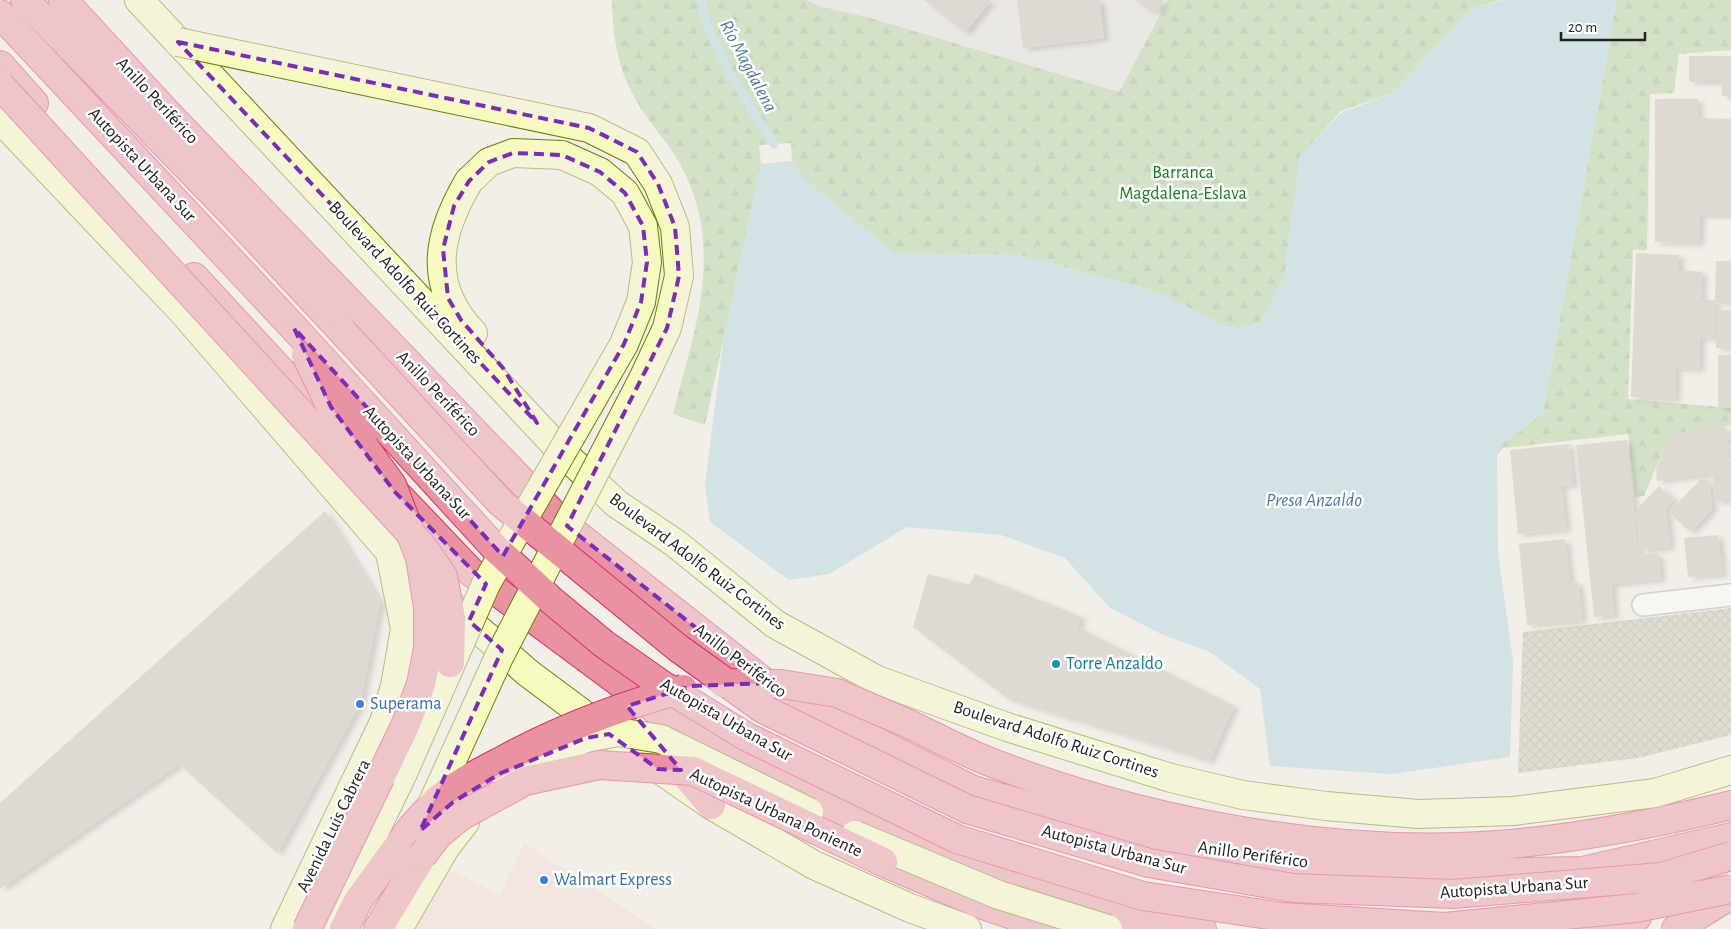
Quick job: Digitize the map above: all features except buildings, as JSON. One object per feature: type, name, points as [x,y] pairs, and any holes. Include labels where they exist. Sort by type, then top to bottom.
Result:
[{"type":"highway","name":"Autopista Urbana Sur","points":[[26,0],[232,212],[501,503],[678,648],[763,709],[967,809],[1149,863],[1293,888],[1453,894],[1662,877],[1731,856]]},
{"type":"highway","name":"Anillo Periférico","points":[[63,0],[168,114],[562,523],[777,692],[973,790],[1155,841],[1397,874],[1582,871],[1731,837]]},
{"type":"highway","points":[[81,0],[168,114]]},
{"type":"highway","name":"Autopista Urbana Sur","points":[[0,14],[294,328],[495,548],[551,600],[604,644],[660,684],[747,737],[957,839],[1143,896],[1301,918],[1444,927],[1636,908],[1731,889]]},
{"type":"highway","points":[[0,65],[325,418],[472,573],[686,732],[740,763],[946,859],[1132,918],[1202,929]]},
{"type":"highway","points":[[0,85],[422,546],[443,576],[451,618],[450,663]]},
{"type":"highway","points":[[294,328],[332,407],[358,438],[392,485],[420,558],[428,607],[428,648],[422,684],[405,726],[307,929]]},
{"type":"highway","points":[[590,662],[711,805]]},
{"type":"highway","points":[[344,929],[358,900],[412,827],[442,797],[463,782],[563,729],[611,711],[692,686],[738,682],[781,684],[837,693],[996,765],[1087,795],[1174,817],[1255,833],[1349,844],[1424,846],[1508,844],[1591,834],[1666,821],[1731,805]]},
{"type":"highway","name":"Autopista Urbana Poniente","points":[[378,929],[422,856],[438,835],[461,816],[525,781],[600,765],[693,771],[883,862],[980,904],[1054,929]]},
{"type":"highway","points":[[1585,929],[1731,895]]},
{"type":"highway","points":[[1676,929],[1731,895]]},
{"type":"main road","name":"Boulevard Adolfo Ruiz Cortines","points":[[138,0],[537,423],[562,453],[617,504],[675,543],[775,624],[878,680],[1007,727],[1171,778],[1243,795],[1326,806],[1418,814],[1514,810],[1655,793],[1731,770]]},
{"type":"main road","points":[[178,42],[589,128],[637,152],[658,184],[675,227],[680,276],[667,328],[499,657],[420,831],[372,929]]},
{"type":"main road","points":[[0,120],[183,312],[356,516],[390,552],[528,673],[626,746],[711,805],[814,865],[910,908],[967,929]]},
{"type":"main road","points":[[323,929],[357,868],[399,781],[486,584],[624,344],[641,302],[647,262],[642,226],[625,193],[600,172],[562,155],[513,153],[489,162],[469,181],[454,206],[445,233],[444,281],[448,298],[461,320],[503,368],[537,423]]},
{"type":"main road","name":"Avenida Luis Cabrera","points":[[285,929],[384,722],[395,686],[404,630],[390,552]]},
{"type":"main road","points":[[420,831],[453,802],[501,773],[586,738],[618,732],[661,739],[866,841],[999,895],[1108,929]]},
{"type":"main road","points":[[398,929],[445,848],[469,818],[507,782],[526,770],[626,746]]},
{"type":"street","points":[[1642,605],[1731,594]]},
{"type":"highlighted area","points":[[178,42],[589,128],[637,152],[658,184],[675,227],[679,276],[667,328],[567,526],[766,683],[692,686],[627,706],[681,770],[658,769],[609,734],[586,738],[501,773],[453,802],[420,831],[502,650],[469,621],[486,584],[394,491],[331,407],[294,328],[503,556],[624,344],[641,302],[647,262],[643,226],[625,193],[600,172],[562,155],[513,153],[489,162],[469,181],[454,206],[443,249],[448,298],[461,320],[503,368],[537,423]]},
{"type":"shaded area","points":[[806,0],[1168,0],[1119,92],[867,17],[822,7]]},
{"type":"shaded area","points":[[1731,608],[1731,735],[1638,758],[1518,773],[1523,632]]},
{"type":"shaded area","name":"Walmart Express","points":[[524,843],[656,929],[413,929],[444,866],[500,895]]},
{"type":"green space","name":"Barranca Magdalena-Eslava","points":[[612,0],[806,0],[822,7],[867,17],[1119,92],[1168,0],[1500,0],[1471,9],[1392,93],[1341,111],[1300,156],[1284,278],[1259,324],[1228,327],[1155,291],[1019,255],[894,253],[803,178],[792,161],[791,143],[759,145],[761,164],[705,425],[673,414],[690,351],[702,289],[704,258],[701,227],[694,196],[680,164],[638,103],[624,76],[616,48]]},
{"type":"green space","points":[[1617,0],[1731,0],[1731,50],[1679,54],[1674,93],[1650,94],[1647,250],[1633,250],[1628,399],[1731,408],[1731,425],[1670,434],[1644,496],[1635,497],[1628,434],[1503,448],[1497,455],[1502,444],[1543,413]]},
{"type":"water","name":"Presa Anzaldo","points":[[1503,0],[1617,0],[1543,413],[1502,444],[1497,455],[1498,553],[1513,661],[1510,757],[1392,774],[1270,766],[1260,689],[1210,652],[1161,634],[1110,608],[1065,558],[1001,535],[907,527],[829,574],[789,580],[710,522],[705,485],[724,335],[761,164],[792,161],[803,178],[894,253],[1019,255],[1155,291],[1228,327],[1259,324],[1284,278],[1299,156],[1341,113],[1392,93],[1471,9]]},
{"type":"waterway","name":"Río Magdalena","points":[[701,0],[712,38],[721,57],[741,93],[774,144]]},
{"type":"place","name":"Torre Anzaldo","points":[[1056,664]]},
{"type":"place","name":"Superama","points":[[360,704]]},
{"type":"place","name":"Walmart Express","points":[[544,880]]}]
